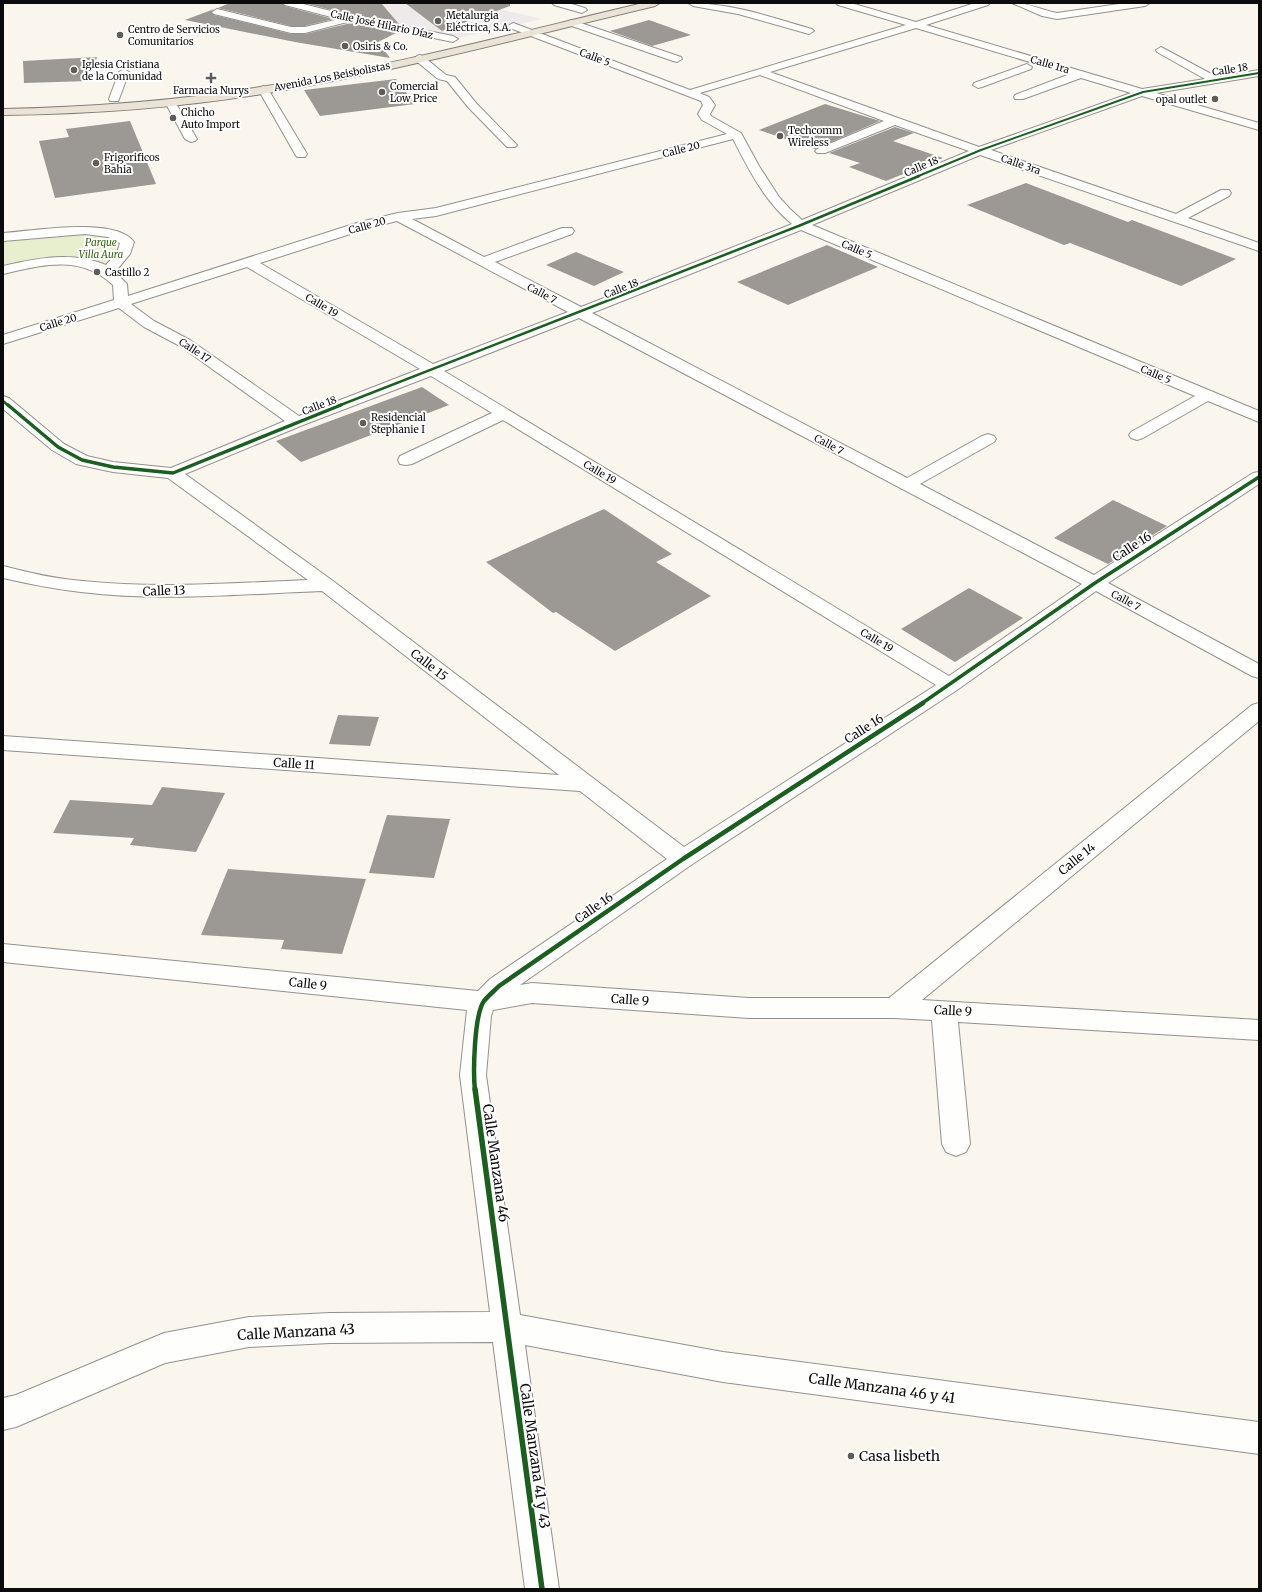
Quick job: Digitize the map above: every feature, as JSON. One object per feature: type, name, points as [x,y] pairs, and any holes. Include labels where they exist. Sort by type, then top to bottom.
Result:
[{"type":"main road","points":[[509,27],[614,3]]},
{"type":"main road","name":"Avenida Los Beisbolistas","points":[[419,50],[530,33],[655,3]]},
{"type":"main road","name":"Avenida Los Beisbolistas","points":[[3,112],[90,109],[170,102],[263,89],[346,75],[419,50],[457,39]]},
{"type":"main road","name":"Avenida Los Beisbolistas","points":[[3,105],[114,99],[224,87],[316,71],[375,58]]},
{"type":"street","name":"Calle José Hilario Díaz","points":[[288,3],[352,18],[457,39]]},
{"type":"street","points":[[557,3],[582,10]]},
{"type":"street","points":[[693,3],[739,11],[809,31]]},
{"type":"street","name":"Calle 1ra","points":[[841,3],[1259,127]]},
{"type":"street","points":[[690,93],[985,3]]},
{"type":"street","points":[[1017,3],[1045,14],[1057,16],[1145,3]]},
{"type":"street","points":[[217,12],[291,30],[305,30],[352,18]]},
{"type":"street","points":[[572,23],[677,60]]},
{"type":"street","name":"Calle 5","points":[[509,27],[530,33],[690,93],[708,102],[709,104],[704,114],[706,118],[737,135],[753,166],[774,199],[785,212],[801,225],[1259,417]]},
{"type":"street","points":[[419,50],[442,77],[451,79],[472,105],[511,145]]},
{"type":"street","points":[[1161,50],[1215,80]]},
{"type":"street","points":[[978,85],[1027,68]]},
{"type":"street","points":[[114,99],[124,72]]},
{"type":"street","name":"Calle 3ra","points":[[760,72],[895,121],[1259,247]]},
{"type":"street","name":"Calle 18","points":[[3,401],[58,447],[82,460],[113,467],[173,473],[296,422],[579,313],[801,225],[981,150],[1143,92],[1259,73]]},
{"type":"street","points":[[1019,97],[1081,74]]},
{"type":"street","points":[[1000,77],[1041,89]]},
{"type":"street","points":[[263,89],[301,154]]},
{"type":"street","points":[[170,102],[191,139]]},
{"type":"street","points":[[821,152],[895,121]]},
{"type":"street","name":"Calle 20","points":[[3,340],[365,225],[398,217],[443,210],[737,135]]},
{"type":"street","points":[[1177,219],[1225,193]]},
{"type":"street","name":"Calle 7","points":[[398,217],[1095,583],[1259,672]]},
{"type":"street","points":[[3,237],[85,230],[111,233],[127,242],[122,254],[108,271]]},
{"type":"street","points":[[483,262],[567,231]]},
{"type":"street","points":[[1242,241],[1259,233]]},
{"type":"street","points":[[3,270],[36,262],[68,261],[91,264],[108,271],[120,284],[121,303]]},
{"type":"street","name":"Calle 19","points":[[249,262],[432,370],[950,685]]},
{"type":"street","name":"Calle 17","points":[[121,303],[149,324],[185,343],[296,422]]},
{"type":"street","points":[[1138,435],[1208,396]]},
{"type":"street","points":[[406,460],[504,414]]},
{"type":"street","points":[[907,485],[988,439]]},
{"type":"street","name":"Calle 15","points":[[173,473],[326,585],[683,859]]},
{"type":"street","name":"Calle 16","points":[[483,1002],[499,986],[683,859],[950,685],[1095,583],[1259,477]]},
{"type":"street","name":"Calle 13","points":[[3,572],[32,580],[137,592],[326,585]]},
{"type":"street","name":"Calle 14","points":[[894,1008],[1259,710]]},
{"type":"street","name":"Calle 11","points":[[3,743],[585,784]]},
{"type":"street","name":"Calle 9","points":[[3,953],[483,1002],[509,996],[532,993],[749,1008],[894,1008],[1259,1030]]},
{"type":"street","name":"Calle Manzana 46","points":[[483,1002],[478,1016],[473,1075],[507,1327]]},
{"type":"street","points":[[944,1011],[956,1144]]},
{"type":"street","name":"Calle Manzana 43","points":[[3,1414],[16,1411],[164,1348],[249,1332],[330,1328],[507,1327]]},
{"type":"street","name":"Calle Manzana 46 y 41","points":[[507,1327],[723,1367],[1259,1438]]},
{"type":"street","name":"Calle Manzana 41 y 43","points":[[507,1327],[542,1589]]},
{"type":"shaded area","points":[[288,3],[472,3],[542,19],[453,39]]},
{"type":"green space","name":"Parque Villa Aura","points":[[82,233],[106,236],[119,243],[116,253],[107,264],[100,261],[72,256],[53,256],[36,258],[3,268],[3,241]]},
{"type":"building","points":[[230,3],[282,3],[285,6],[333,19],[305,26],[291,26],[218,8]]},
{"type":"building","points":[[305,3],[381,3],[399,24],[343,13]]},
{"type":"building","points":[[405,3],[510,3],[510,6],[442,31]]},
{"type":"building","points":[[214,9],[211,12],[214,15],[291,34],[305,34],[351,23],[398,32],[378,42],[390,58],[295,42],[185,20]]},
{"type":"building","points":[[649,20],[691,35],[652,46],[610,31]]},
{"type":"building","points":[[97,57],[89,81],[24,83],[23,61]]},
{"type":"building","name":"Comercial Low Price","points":[[396,79],[415,104],[320,116],[304,90]]},
{"type":"building","points":[[825,104],[880,121],[815,149],[759,130]]},
{"type":"building","name":"Frigorificos Bahia","points":[[130,121],[156,184],[55,198],[39,141],[69,137],[66,129]]},
{"type":"building","points":[[895,127],[914,133],[893,141],[943,158],[886,181],[849,167],[860,163],[829,153]]},
{"type":"building","points":[[1026,183],[1128,222],[1132,220],[1236,259],[1181,286],[1070,243],[1064,245],[967,205]]},
{"type":"building","points":[[827,245],[878,267],[788,305],[737,282]]},
{"type":"building","points":[[576,252],[624,272],[594,286],[546,265]]},
{"type":"building","name":"Residencial Stephanie I","points":[[422,387],[449,405],[301,462],[276,441]]},
{"type":"building","points":[[1113,500],[1167,526],[1108,564],[1054,538]]},
{"type":"building","points":[[604,509],[672,554],[656,562],[711,596],[615,651],[556,612],[553,613],[486,562]]},
{"type":"building","points":[[969,588],[1023,618],[955,662],[901,629]]},
{"type":"building","points":[[338,715],[379,717],[370,746],[329,744]]},
{"type":"building","points":[[162,787],[225,793],[196,852],[130,845],[134,838],[53,833],[70,800],[152,805]]},
{"type":"building","points":[[387,815],[450,819],[434,878],[369,873]]},
{"type":"building","points":[[228,869],[366,879],[342,954],[281,949],[284,940],[201,935]]},
{"type":"cycle path","points":[[3,401],[58,447],[82,460],[113,467],[173,473],[297,422],[801,225],[981,150],[1143,92],[1259,73]]},
{"type":"cycle path","points":[[542,1589],[473,1075],[478,1016],[483,1002],[499,986],[683,859],[950,685],[1095,583],[1259,477]]},
{"type":"place","name":"Metalurgia Eléctrica, S.A.","points":[[438,21]]},
{"type":"place","name":"Centro de Servicios Comunitarios","points":[[120,35]]},
{"type":"place","name":"Osiris & Co.","points":[[345,46]]},
{"type":"place","name":"Iglesia Cristiana de la Comunidad","points":[[74,70]]},
{"type":"place","name":"Farmacia Nurys","points":[[211,78]]},
{"type":"place","name":"Comercial Low Price","points":[[382,92]]},
{"type":"place","name":"opal outlet","points":[[1215,99]]},
{"type":"place","name":"Chicho Auto Import","points":[[173,118]]},
{"type":"place","name":"Techcomm Wireless","points":[[780,136]]},
{"type":"place","name":"Frigorificos Bahia","points":[[96,163]]},
{"type":"place","name":"Castillo 2","points":[[97,272]]},
{"type":"place","name":"Residencial Stephanie I","points":[[363,423]]},
{"type":"place","name":"Casa lisbeth","points":[[851,1456]]}]
